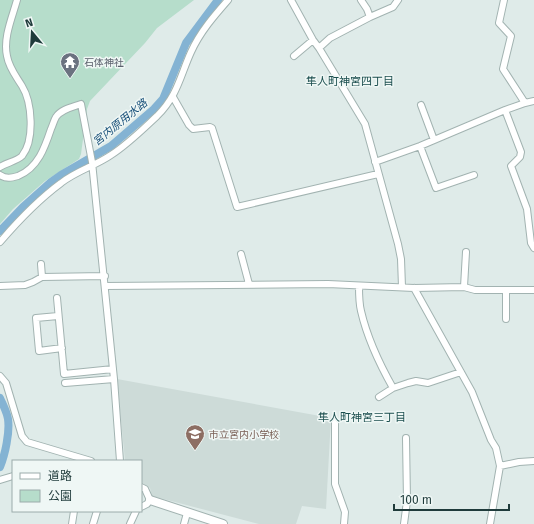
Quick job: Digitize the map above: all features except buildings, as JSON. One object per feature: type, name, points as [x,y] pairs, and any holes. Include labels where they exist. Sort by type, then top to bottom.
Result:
[{"type":"street","points":[[0,167],[22,156],[31,130],[28,100],[23,87],[12,71],[7,57],[5,44],[17,0]]},
{"type":"street","points":[[0,242],[26,214],[51,191],[75,174],[112,154],[158,115],[173,97],[195,44],[205,28],[228,0]]},
{"type":"street","points":[[291,0],[313,40],[320,48],[365,124],[400,252],[402,287]]},
{"type":"street","points":[[361,0],[367,9],[370,18]]},
{"type":"street","points":[[320,48],[334,35],[393,7],[398,0]]},
{"type":"street","points":[[504,0],[500,23],[511,36],[503,69],[525,103]]},
{"type":"street","points":[[294,56],[313,40]]},
{"type":"street","points":[[173,97],[193,129],[212,128],[237,207],[378,174]]},
{"type":"street","points":[[375,162],[420,146],[505,110],[525,103],[534,102]]},
{"type":"street","points":[[0,175],[4,178],[12,178],[20,175],[33,166],[43,152],[56,117],[63,111],[80,104],[90,149],[105,276],[120,460]]},
{"type":"street","points":[[421,105],[434,140]]},
{"type":"street","points":[[505,110],[521,150],[520,157],[511,166],[527,209],[532,234],[531,243],[534,248]]},
{"type":"street","points":[[420,146],[436,188],[474,175]]},
{"type":"street","points":[[464,287],[466,252]]},
{"type":"street","points":[[241,254],[249,284]]},
{"type":"street","points":[[41,264],[42,277]]},
{"type":"street","points":[[0,286],[24,285],[42,277],[105,276]]},
{"type":"street","points":[[105,286],[328,284],[414,288],[464,287],[475,290],[534,290]]},
{"type":"street","points":[[359,286],[361,310],[367,331],[384,372],[394,388]]},
{"type":"street","points":[[414,288],[472,392],[491,440],[496,448],[500,466],[490,524]]},
{"type":"street","points":[[506,290],[506,319]]},
{"type":"street","points":[[57,298],[64,374],[113,369]]},
{"type":"street","points":[[58,316],[36,318],[39,351],[62,348]]},
{"type":"street","points":[[379,397],[394,388],[412,381],[428,383],[461,372]]},
{"type":"street","points":[[0,376],[6,383],[22,436],[27,442],[88,460]]},
{"type":"street","points":[[65,383],[114,379]]},
{"type":"street","points":[[335,422],[335,484],[345,512],[344,524]]},
{"type":"street","points":[[404,524],[407,501],[406,438]]},
{"type":"street","points":[[500,466],[534,461]]},
{"type":"street","points":[[0,480],[12,476]]},
{"type":"street","points":[[142,488],[145,489],[150,500],[223,524]]},
{"type":"street","points":[[142,506],[147,504],[150,500]]},
{"type":"street","points":[[72,524],[74,512]]},
{"type":"street","points":[[93,524],[97,512]]},
{"type":"street","points":[[130,524],[135,512]]},
{"type":"street","points":[[184,524],[187,513]]},
{"type":"shaded area","points":[[117,379],[331,418],[326,509],[302,506],[296,524],[259,524],[152,496],[150,488],[142,483],[142,460],[125,460]]},
{"type":"green space","points":[[0,0],[194,0],[157,28],[145,43],[90,101],[87,109],[79,159],[45,181],[13,209],[0,224]]},
{"type":"waterway","name":"宮内原用水路","points":[[0,231],[23,207],[51,182],[111,146],[154,109],[163,99],[186,43],[218,0]]},
{"type":"waterway","name":"宮内原用水路","points":[[0,398],[8,419],[7,443],[0,467]]},
{"type":"place","name":"石体神社","points":[[70,79]]},
{"type":"place","name":"市立宮内小学校","points":[[195,451]]},
{"type":"district","name":"隼人町神宮四丁目","points":[[350,81]]},
{"type":"district","name":"隼人町神宮三丁目","points":[[362,417]]}]
